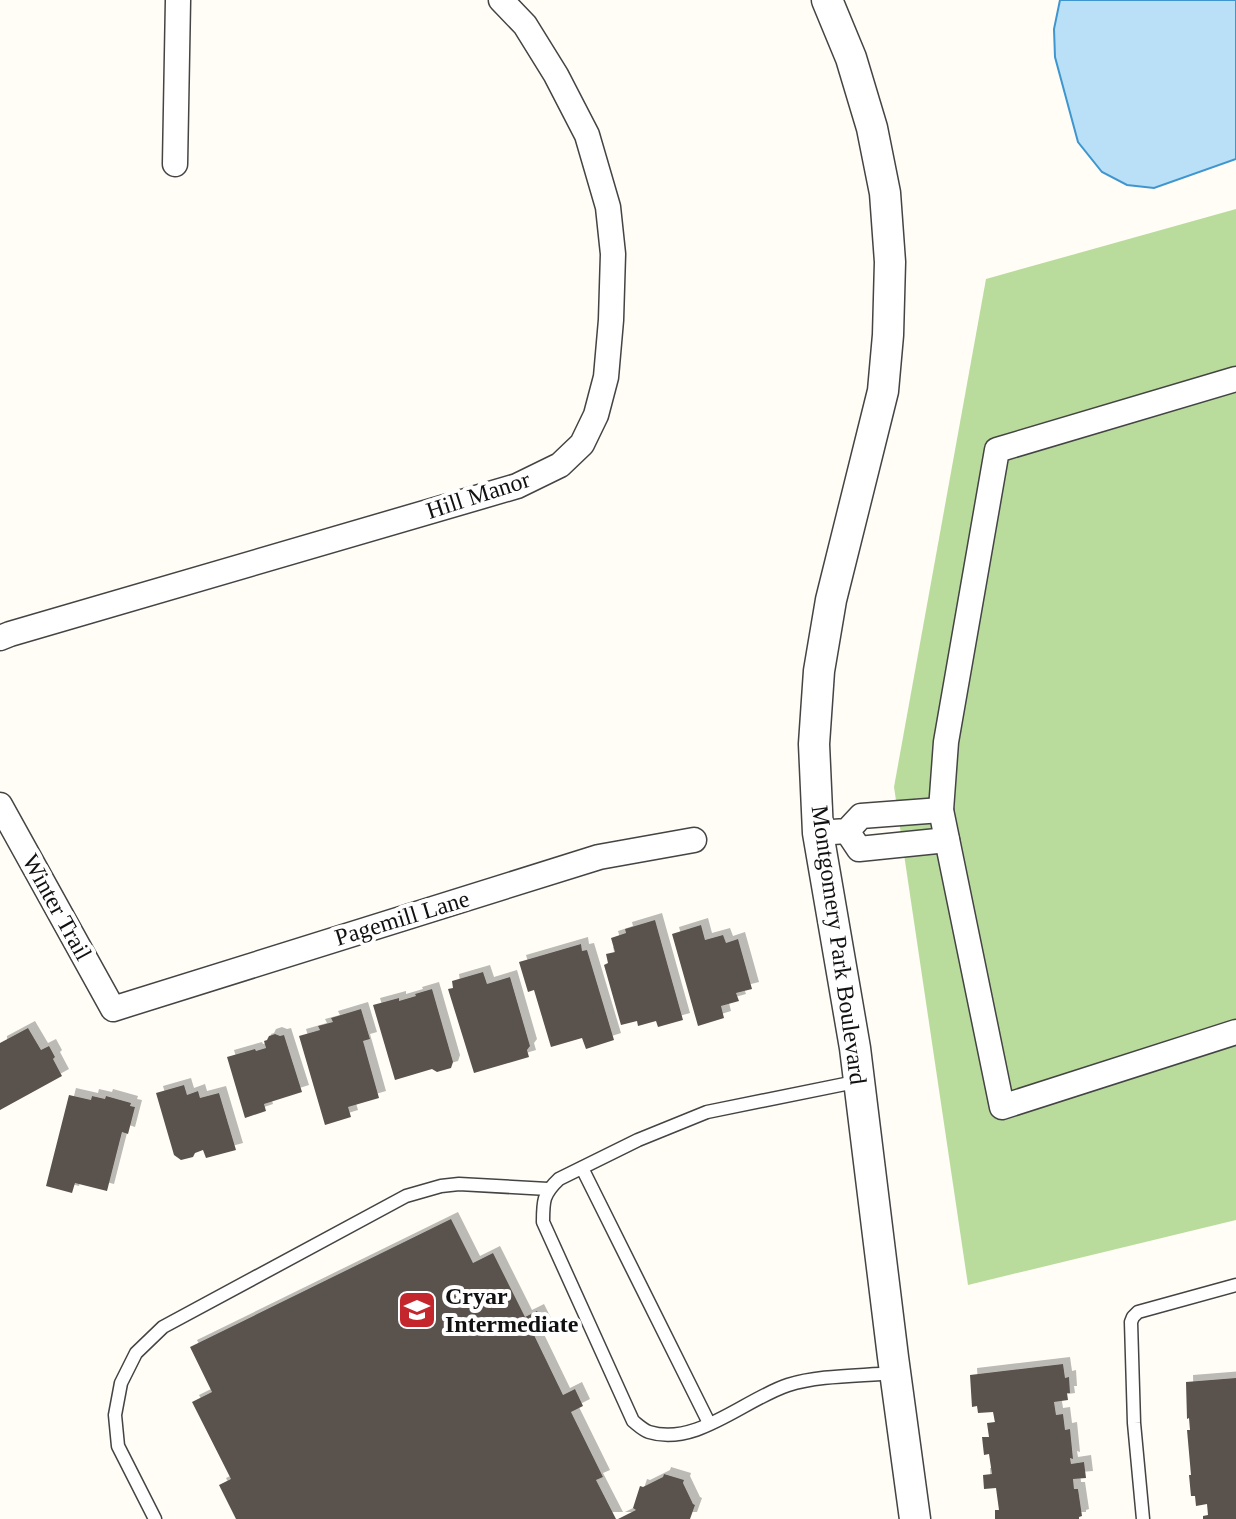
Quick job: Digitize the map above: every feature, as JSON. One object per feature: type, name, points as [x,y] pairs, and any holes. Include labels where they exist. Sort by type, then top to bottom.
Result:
[{"type":"street","points":[[175,164],[178,0]]},
{"type":"street","name":"Hill Manor","points":[[0,638],[517,486],[560,465],[582,444],[596,415],[606,377],[613,254],[608,207],[587,135],[556,75],[525,25],[501,0]]},
{"type":"street","name":"Montgomery Park Boulevard","points":[[827,0],[851,58],[872,128],[885,193],[890,262],[883,391],[831,600],[819,671],[814,744],[833,832],[835,921],[860,1081],[915,1519]]},
{"type":"street","points":[[1236,379],[997,450],[946,742],[941,810],[1002,1107],[1236,1032]]},
{"type":"street","name":"Winter Trail","points":[[0,805],[113,1009]]},
{"type":"street","points":[[941,810],[861,816],[833,832],[859,849],[947,840]]},
{"type":"street","name":"Pagemill Lane","points":[[113,1009],[599,857],[694,840]]},
{"type":"lane","points":[[860,1081],[707,1112],[638,1140],[559,1179],[548,1189],[543,1203],[543,1222],[633,1421],[646,1431],[663,1434],[690,1432],[786,1386],[808,1380],[895,1373]]},
{"type":"lane","points":[[582,1168],[709,1423]]},
{"type":"lane","points":[[155,1519],[118,1446],[115,1415],[121,1383],[136,1353],[163,1327],[406,1196],[459,1184],[548,1189]]},
{"type":"lane","points":[[1143,1519],[1134,1423],[1131,1322],[1138,1312],[1236,1285]]},
{"type":"green space","points":[[1236,209],[1236,1220],[968,1285],[894,787],[986,279]]},
{"type":"water","points":[[1060,0],[1236,0],[1236,159],[1154,188],[1127,185],[1102,172],[1078,142],[1055,57],[1054,29]]},
{"type":"building","points":[[655,920],[683,1020],[658,1027],[656,1021],[638,1026],[637,1021],[621,1025],[604,965],[608,963],[606,954],[615,952],[611,938],[626,933],[625,929]]},
{"type":"building","points":[[701,925],[705,940],[723,935],[726,943],[738,939],[752,989],[736,993],[739,1001],[721,1006],[724,1018],[698,1026],[672,934]]},
{"type":"building","points":[[581,944],[582,951],[587,950],[614,1040],[586,1049],[582,1038],[551,1047],[534,990],[528,992],[519,962]]},
{"type":"building","points":[[483,972],[487,984],[510,977],[530,1046],[527,1050],[529,1057],[474,1073],[448,989],[453,988],[452,981]]},
{"type":"building","points":[[432,989],[453,1062],[451,1068],[437,1072],[432,1069],[395,1080],[373,1005],[399,998],[399,1001]]},
{"type":"building","points":[[361,1009],[370,1039],[363,1041],[379,1098],[348,1107],[351,1117],[325,1125],[299,1036],[320,1030],[318,1026],[333,1022],[331,1018]]},
{"type":"building","points":[[28,1028],[41,1050],[49,1046],[62,1076],[0,1110],[0,1043]]},
{"type":"building","points":[[275,1034],[284,1035],[302,1092],[264,1104],[266,1111],[245,1118],[227,1057],[266,1048],[264,1041]]},
{"type":"building","points":[[184,1085],[187,1095],[198,1091],[200,1098],[219,1093],[236,1150],[206,1158],[203,1150],[181,1160],[174,1155],[156,1093]]},
{"type":"building","points":[[69,1095],[91,1100],[92,1096],[105,1099],[106,1096],[135,1107],[128,1134],[122,1132],[107,1191],[75,1183],[72,1193],[46,1186]]},
{"type":"building","points":[[451,1219],[473,1263],[493,1253],[525,1317],[537,1311],[546,1329],[534,1335],[563,1395],[575,1389],[583,1406],[571,1412],[603,1477],[596,1480],[616,1519],[236,1519],[219,1485],[231,1479],[192,1402],[212,1392],[190,1347]]},
{"type":"building","points":[[1063,1364],[1065,1378],[1069,1377],[1070,1393],[1067,1393],[1068,1400],[1054,1402],[1056,1415],[1063,1414],[1065,1430],[1070,1429],[1071,1464],[1084,1462],[1086,1478],[1073,1479],[1074,1489],[1078,1489],[1082,1516],[1079,1519],[995,1519],[995,1510],[999,1510],[996,1488],[984,1489],[983,1475],[992,1474],[989,1454],[984,1455],[982,1437],[989,1437],[987,1423],[995,1422],[993,1412],[978,1413],[977,1406],[972,1407],[970,1375]]},
{"type":"building","points":[[1236,1378],[1236,1519],[1203,1519],[1208,1515],[1207,1504],[1196,1506],[1195,1496],[1191,1496],[1186,1382]]},
{"type":"building","points":[[664,1474],[684,1480],[695,1505],[690,1519],[618,1519],[636,1510],[633,1508],[640,1486]]},
{"type":"place","name":"Cryar Intermediate","points":[[417,1310]]}]
